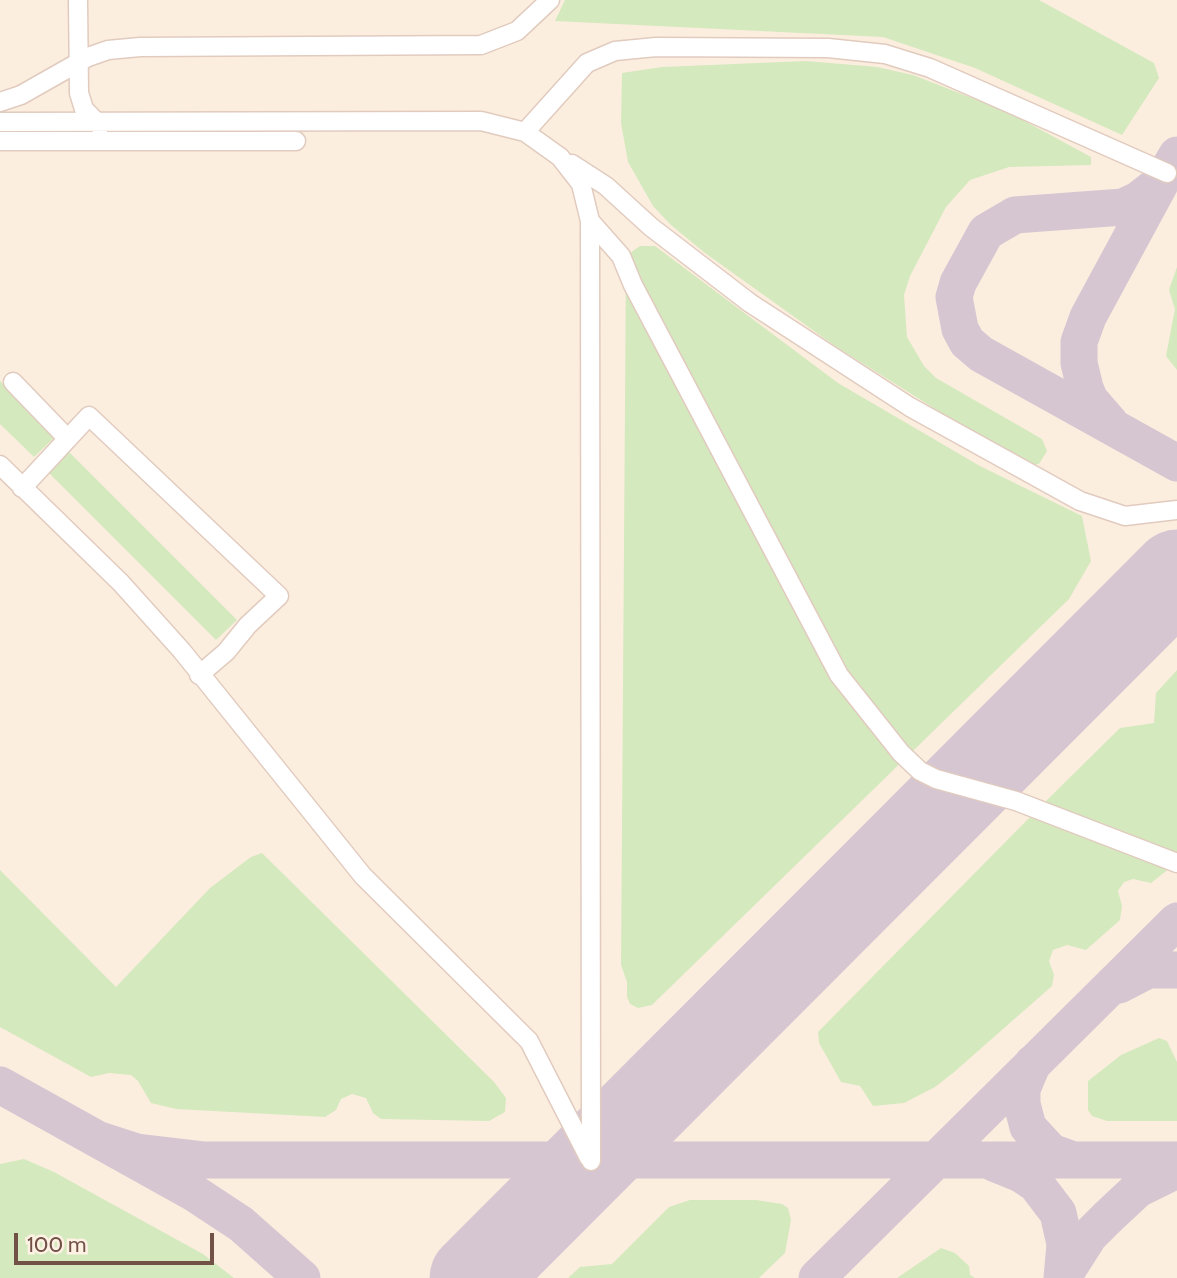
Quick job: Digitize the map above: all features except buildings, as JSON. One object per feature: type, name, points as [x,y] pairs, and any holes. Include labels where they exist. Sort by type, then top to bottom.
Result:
[{"type":"lane","points":[[78,0],[79,93],[94,121],[116,137],[127,141]]},
{"type":"lane","points":[[0,102],[21,95],[78,63],[108,50],[125,47],[481,45],[517,31],[550,0]]},
{"type":"lane","points":[[525,132],[587,63],[615,51],[656,47],[828,48],[885,54],[930,68],[1167,173]]},
{"type":"lane","points":[[0,122],[481,121],[525,132],[606,186],[651,228],[750,303],[910,407],[1080,500],[1125,516],[1177,510]]},
{"type":"lane","points":[[0,141],[296,141]]},
{"type":"lane","points":[[0,465],[121,583],[182,651],[363,876],[529,1041],[591,1161],[590,221],[581,184],[560,157]]},
{"type":"lane","points":[[590,221],[621,256],[633,285],[839,675],[901,753],[920,771],[936,779],[1016,801],[1177,863]]},
{"type":"lane","points":[[13,382],[68,439]]},
{"type":"lane","points":[[22,488],[89,416],[279,596],[248,625],[226,652],[199,675]]},
{"type":"green space","points":[[565,0],[1039,0],[1154,63],[1159,78],[1122,135],[975,68],[883,37],[555,21]]},
{"type":"green space","points":[[806,61],[877,67],[913,75],[1008,112],[1091,157],[1091,165],[1009,167],[970,180],[946,207],[910,276],[904,295],[907,337],[924,366],[936,378],[1042,439],[1047,451],[1039,464],[1033,465],[967,429],[835,346],[705,253],[653,206],[628,162],[621,123],[622,73],[662,67]]},
{"type":"green space","points":[[640,246],[655,246],[838,383],[980,466],[1082,516],[1091,561],[1069,599],[652,1005],[638,1008],[630,1004],[627,997],[627,982],[621,965],[626,262],[630,253]]},
{"type":"green space","points":[[1177,267],[1177,370],[1166,356],[1175,309],[1169,290]]},
{"type":"green space","points":[[0,381],[56,436],[34,457],[0,424]]},
{"type":"green space","points":[[69,452],[237,620],[216,640],[49,473]]},
{"type":"green space","points":[[1177,670],[1177,853],[1045,802],[1120,728],[1154,723],[1156,693]]},
{"type":"green space","points":[[1033,814],[1170,868],[1151,883],[1133,879],[1124,882],[1118,891],[1122,906],[1120,920],[1086,950],[1067,945],[1053,950],[1049,961],[1054,975],[1052,986],[953,1073],[935,1087],[904,1103],[873,1106],[860,1086],[841,1082],[819,1043],[818,1032]]},
{"type":"green space","points":[[262,853],[494,1082],[506,1098],[505,1112],[489,1121],[381,1119],[373,1113],[366,1098],[352,1094],[341,1099],[336,1110],[325,1117],[176,1109],[151,1103],[138,1081],[131,1075],[109,1073],[91,1077],[0,1027],[0,870],[116,987],[210,888],[251,857]]},
{"type":"green space","points":[[1159,1038],[1167,1041],[1177,1062],[1177,1121],[1107,1121],[1092,1116],[1088,1110],[1088,1081],[1121,1055]]},
{"type":"green space","points":[[24,1159],[54,1172],[203,1254],[234,1278],[0,1278],[0,1164]]},
{"type":"green space","points":[[690,1200],[756,1200],[782,1204],[788,1208],[791,1220],[785,1253],[759,1278],[568,1278],[580,1267],[612,1264],[669,1207]]},
{"type":"green space","points":[[941,1248],[955,1253],[969,1266],[970,1275],[975,1278],[897,1278]]},
{"type":"taxiway","points":[[1177,155],[1161,182],[1138,200],[1123,207],[1015,215],[986,232],[958,283],[954,297],[960,329],[967,342],[981,354],[1177,463]]},
{"type":"taxiway","points":[[1110,423],[1090,400],[1085,388],[1079,363],[1079,342],[1088,317],[1160,184]]},
{"type":"taxiway","points":[[817,1278],[1177,921]]},
{"type":"taxiway","points":[[1119,985],[1148,970],[1177,970]]},
{"type":"taxiway","points":[[1033,1063],[1022,1089],[1022,1104],[1028,1127],[1051,1152],[1073,1160]]},
{"type":"taxiway","points":[[0,1085],[194,1193],[241,1224],[302,1278]]},
{"type":"taxiway","points":[[100,1140],[137,1152],[205,1160],[1177,1160]]},
{"type":"taxiway","points":[[994,1163],[1021,1174],[1036,1184],[1058,1213],[1065,1244],[1062,1278]]},
{"type":"taxiway","points":[[1063,1277],[1089,1236],[1107,1218],[1138,1189],[1177,1170]]},
{"type":"runway","points":[[474,1278],[1177,574]]}]
